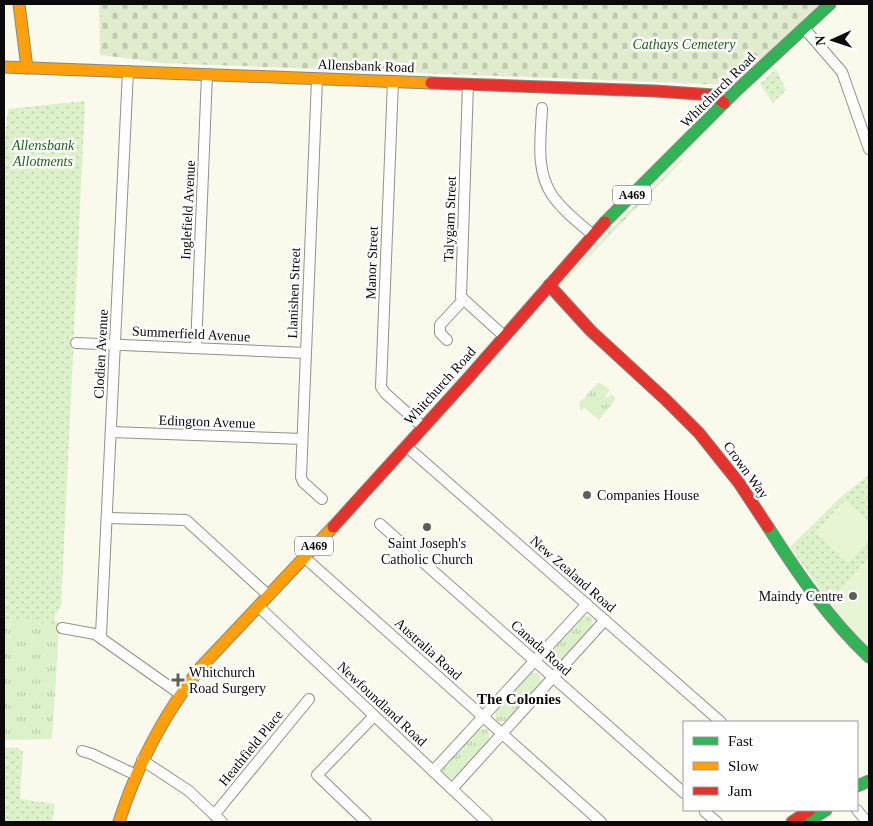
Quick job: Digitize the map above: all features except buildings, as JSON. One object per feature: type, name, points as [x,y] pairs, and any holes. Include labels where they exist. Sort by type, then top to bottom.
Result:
[{"type":"street","points":[[19,4],[27,68]]},
{"type":"street","name":"Whitchurch Road","points":[[119,822],[142,760],[180,694],[201,667],[424,427],[593,235],[724,103],[830,4]]},
{"type":"street","points":[[804,28],[842,72],[869,144]]},
{"type":"street","name":"Allensbank Road","points":[[4,67],[714,95],[724,103]]},
{"type":"street","name":"Clodien Avenue","points":[[102,639],[128,71]]},
{"type":"street","name":"Inglefield Avenue","points":[[196,348],[207,74]]},
{"type":"street","name":"Llanishen Street","points":[[317,79],[302,479],[322,499]]},
{"type":"street","name":"Manor Street","points":[[393,81],[381,387],[385,393],[424,427]]},
{"type":"street","name":"Talygarn Street","points":[[463,300],[461,297],[468,84]]},
{"type":"street","points":[[542,108],[540,160],[546,183],[556,200],[593,235]]},
{"type":"street","name":"Crown Way","points":[[546,288],[568,303],[578,318],[624,360],[713,448],[743,488],[817,601],[869,657]]},
{"type":"street","points":[[447,340],[440,333],[440,325],[463,300],[504,336]]},
{"type":"street","name":"Summerfield Avenue","points":[[76,343],[306,353]]},
{"type":"street","name":"Edington Avenue","points":[[111,432],[302,440]]},
{"type":"street","name":"New Zealand Road","points":[[406,446],[680,684],[720,721]]},
{"type":"street","points":[[108,518],[186,520],[268,595]]},
{"type":"street","name":"Canada Road","points":[[380,524],[683,792]]},
{"type":"street","name":"Australia Road","points":[[304,557],[601,822]]},
{"type":"street","points":[[433,772],[586,604]]},
{"type":"street","name":"Newfoundland Road","points":[[258,606],[487,822]]},
{"type":"street","points":[[452,789],[605,620]]},
{"type":"street","points":[[62,628],[95,634],[180,694]]},
{"type":"street","name":"Heathfield Place","points":[[218,819],[309,699]]},
{"type":"street","points":[[366,822],[317,775],[374,716]]},
{"type":"street","points":[[82,751],[136,776]]},
{"type":"street","points":[[142,760],[189,791],[218,819]]},
{"type":"street","points":[[792,822],[808,811]]},
{"type":"street","points":[[807,822],[824,811]]},
{"type":"street","points":[[858,811],[867,822]]},
{"type":"street","points":[[705,812],[717,822]]},
{"type":"green space","name":"Cathays Cemetery","points":[[99,4],[820,4],[731,85],[163,63],[100,55]]},
{"type":"green space","points":[[776,69],[786,90],[773,103],[760,84]]},
{"type":"green space","name":"Allensbank Allotments","points":[[85,101],[61,607],[55,615],[55,620],[60,624],[59,629],[49,623],[4,619],[4,150],[8,109]]},
{"type":"green space","points":[[683,160],[568,278],[626,214]]},
{"type":"green space","points":[[598,383],[610,390],[605,396],[607,398],[611,394],[615,397],[615,400],[599,420],[584,407],[581,411],[579,403]]},
{"type":"green space","points":[[869,475],[869,557],[830,603],[790,547],[842,496]]},
{"type":"green space","points":[[845,500],[869,522],[869,540],[848,563],[815,532]]},
{"type":"green space","name":"Maindy Centre","points":[[869,557],[869,648],[830,603]]},
{"type":"green space","points":[[580,616],[591,617],[593,628],[559,665],[552,666],[548,664],[546,654]]},
{"type":"green space","points":[[4,619],[49,623],[59,629],[52,739],[4,740]]},
{"type":"green space","points":[[529,673],[539,674],[542,684],[508,721],[496,721],[495,710]]},
{"type":"green space","points":[[478,729],[486,729],[488,731],[490,741],[457,778],[447,778],[443,773],[444,764]]},
{"type":"green space","points":[[4,748],[23,750],[20,799],[55,804],[52,822],[4,822]]},
{"type":"traffic: fast","points":[[605,222],[737,90],[830,4]]},
{"type":"traffic: fast","points":[[768,527],[814,595],[840,627],[869,657]]},
{"type":"traffic: fast","points":[[858,786],[869,781]]},
{"type":"traffic: fast","points":[[807,822],[824,811]]},
{"type":"traffic: slow","points":[[19,4],[27,68]]},
{"type":"traffic: slow","points":[[4,67],[431,83]]},
{"type":"traffic: slow","points":[[119,822],[134,780],[153,741],[175,703],[201,667],[333,527]]},
{"type":"traffic: jam","points":[[431,83],[714,95],[724,103]]},
{"type":"traffic: jam","points":[[333,527],[469,377],[605,222]]},
{"type":"traffic: jam","points":[[549,285],[591,331],[699,433],[739,483],[768,527]]},
{"type":"traffic: jam","points":[[792,822],[808,811]]},
{"type":"place","name":"Companies House","points":[[587,495]]},
{"type":"place","name":"Saint Joseph's Catholic Church","points":[[427,527]]},
{"type":"place","name":"Maindy Centre","points":[[853,596]]},
{"type":"place","name":"Whitchurch Road Surgery","points":[[178,680]]},
{"type":"district","name":"The Colonies","points":[[519,699]]}]
